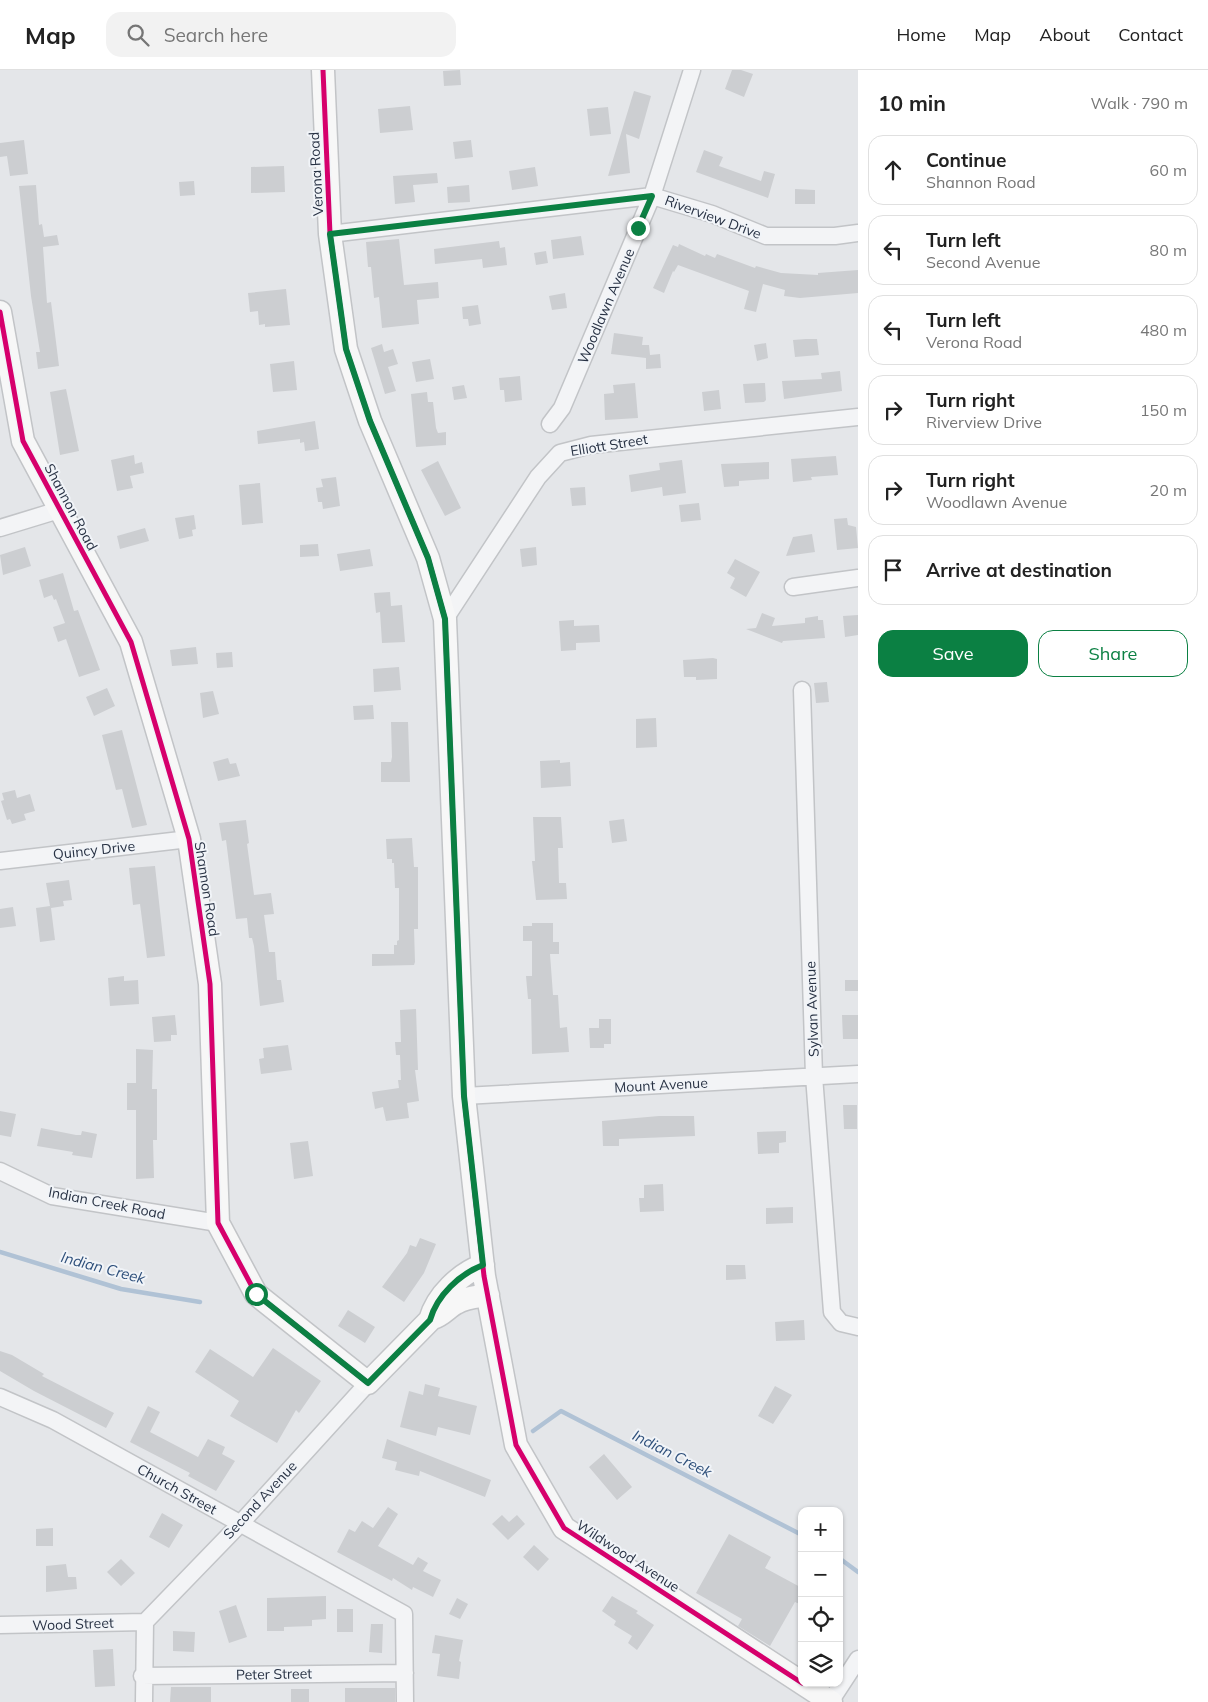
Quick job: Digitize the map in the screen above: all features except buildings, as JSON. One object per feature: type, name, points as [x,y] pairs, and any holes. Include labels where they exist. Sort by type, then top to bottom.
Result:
[{"type":"street","name":"Verona Road","points":[[323,70],[330,234],[346,349],[370,421],[428,558],[445,619],[464,1096],[485,1279]]},
{"type":"street","name":"Woodlawn Avenue","points":[[550,424],[562,408],[652,196],[692,70]]},
{"type":"street","name":"Riverview Drive","points":[[330,234],[652,196],[712,214],[766,236],[835,236],[858,233]]},
{"type":"street","name":"Shannon Road","points":[[0,312],[23,441],[131,642],[188,839],[210,984],[218,1224],[256,1294],[368,1383]]},
{"type":"street","name":"Elliott Street","points":[[445,619],[538,477],[560,453],[591,445],[858,417]]},
{"type":"street","points":[[0,528],[59,510]]},
{"type":"street","points":[[794,587],[858,578]]},
{"type":"street","name":"Sylvan Avenue","points":[[802,690],[814,1076],[832,1312],[841,1323],[858,1327]]},
{"type":"street","name":"Quincy Drive","points":[[0,861],[188,839]]},
{"type":"street","name":"Mount Avenue","points":[[464,1096],[858,1074]]},
{"type":"street","name":"Indian Creek Road","points":[[0,1171],[52,1196],[218,1224]]},
{"type":"street","name":"Second Avenue","points":[[145,1622],[240,1524],[368,1383],[430,1320],[440,1316],[454,1304],[471,1297],[485,1279],[468,1271],[447,1291],[433,1310],[430,1320]]},
{"type":"street","name":"Wildwood Avenue","points":[[485,1279],[516,1445],[564,1528],[798,1680]]},
{"type":"street","name":"Church Street","points":[[0,1397],[53,1420],[404,1614],[405,1673]]},
{"type":"street","points":[[144,1702],[142,1676],[145,1622]]},
{"type":"street","name":"Wood Street","points":[[0,1625],[145,1622]]},
{"type":"street","points":[[831,1702],[858,1659]]},
{"type":"street","points":[[405,1673],[405,1702]]},
{"type":"street","name":"Peter Street","points":[[142,1676],[405,1673]]},
{"type":"street","name":"Wildwood Avenue","points":[[808,1687],[831,1702]]},
{"type":"waterway","name":"Indian Creek","points":[[0,1252],[121,1289],[200,1302]]},
{"type":"waterway","name":"Indian Creek","points":[[533,1431],[561,1411],[798,1533]]},
{"type":"waterway","name":"Indian Creek","points":[[843,1561],[858,1572]]},
{"type":"cycle path","points":[[323,70],[330,234],[346,349],[370,421],[428,558],[445,619],[464,1096],[484,1276],[516,1445],[564,1528],[798,1680]]},
{"type":"cycle path","points":[[0,312],[23,441],[131,642],[189,839],[210,984],[218,1223],[256,1294],[368,1383]]},
{"type":"route","points":[[256,1294],[368,1383],[430,1320],[433,1310],[447,1291],[468,1271],[483,1265],[464,1096],[445,619],[428,558],[370,421],[346,349],[330,234],[652,196],[638,228]]}]
